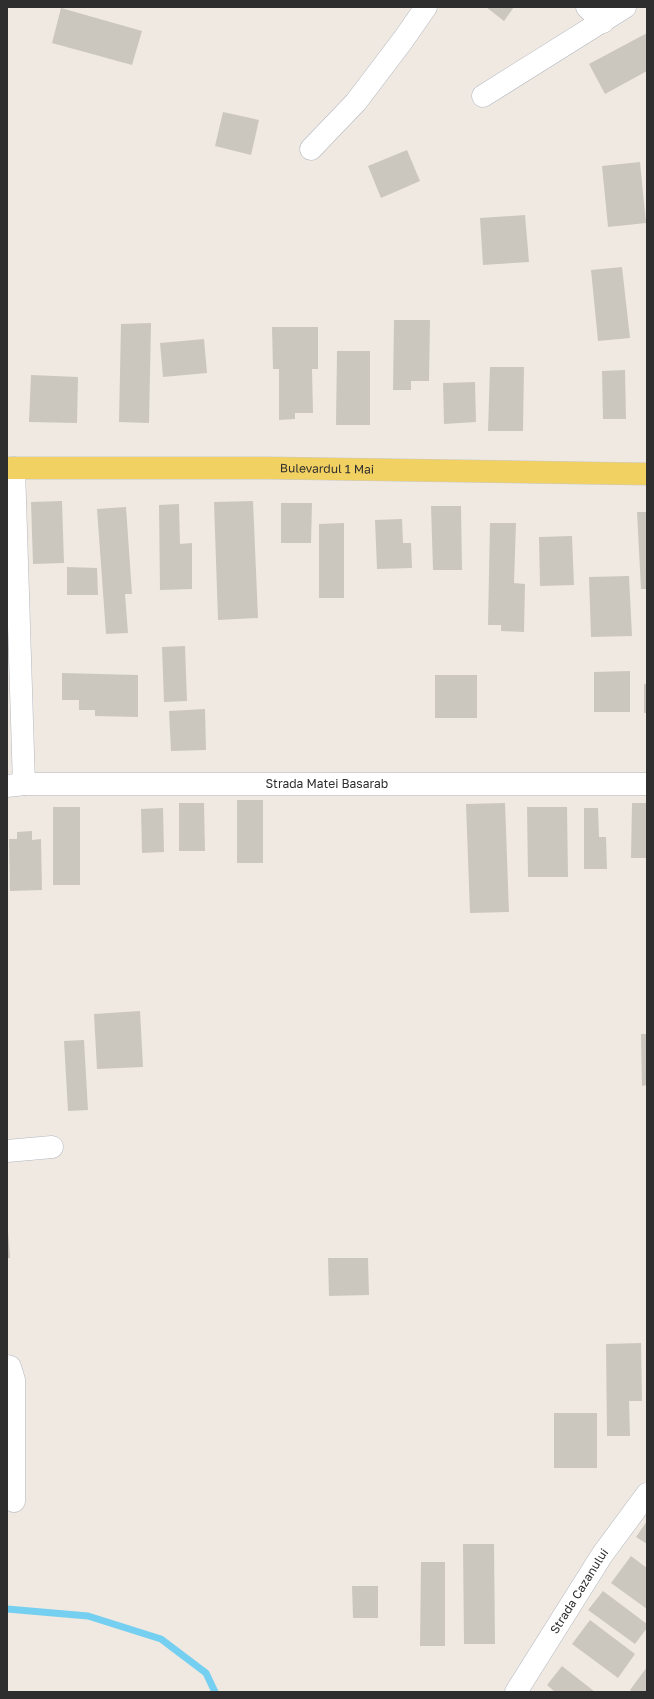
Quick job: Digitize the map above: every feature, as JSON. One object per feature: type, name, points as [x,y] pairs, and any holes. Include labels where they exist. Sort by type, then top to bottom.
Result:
[{"type":"main road","name":"Bulevardul 1 Mai","points":[[10,468],[269,468],[647,474]]},
{"type":"street","points":[[311,149],[356,102],[426,7]]},
{"type":"street","points":[[587,7],[603,22]]},
{"type":"street","points":[[483,96],[625,7]]},
{"type":"street","points":[[10,468],[15,785]]},
{"type":"street","name":"Strada Matei Basarab","points":[[15,785],[647,784]]},
{"type":"street","points":[[7,1151],[52,1147]]},
{"type":"street","points":[[7,1366],[10,1367],[14,1380],[14,1501]]},
{"type":"street","name":"Strada Cazanului","points":[[516,1692],[602,1555],[647,1494]]},
{"type":"building","points":[[486,7],[514,7],[504,21]]},
{"type":"building","points":[[61,8],[142,31],[132,65],[52,43]]},
{"type":"building","points":[[647,33],[647,71],[605,94],[589,64]]},
{"type":"building","points":[[223,112],[259,120],[251,155],[215,146]]},
{"type":"building","points":[[407,150],[420,181],[381,198],[368,166]]},
{"type":"building","points":[[640,162],[646,223],[608,227],[602,166]]},
{"type":"building","points":[[525,215],[529,262],[483,265],[480,218]]},
{"type":"building","points":[[622,267],[630,338],[598,341],[591,270]]},
{"type":"building","points":[[394,320],[430,320],[429,381],[411,381],[411,390],[393,390]]},
{"type":"building","points":[[151,323],[149,423],[119,422],[121,324]]},
{"type":"building","points":[[272,327],[318,327],[318,369],[312,369],[313,413],[295,413],[295,419],[279,420],[279,369],[273,369]]},
{"type":"building","points":[[204,339],[207,373],[163,377],[160,343]]},
{"type":"building","points":[[337,351],[370,351],[370,425],[336,425]]},
{"type":"building","points":[[490,367],[524,367],[523,431],[488,431]]},
{"type":"building","points":[[625,370],[626,419],[603,419],[602,371]]},
{"type":"building","points":[[31,375],[78,377],[77,423],[29,422]]},
{"type":"building","points":[[475,382],[476,422],[444,424],[443,383]]},
{"type":"building","points":[[62,501],[64,563],[33,564],[31,502]]},
{"type":"building","points":[[253,501],[258,618],[218,620],[214,502]]},
{"type":"building","points":[[281,503],[312,503],[311,543],[281,543]]},
{"type":"building","points":[[179,504],[180,544],[192,543],[192,589],[160,590],[159,505]]},
{"type":"building","points":[[431,506],[461,506],[462,570],[433,570]]},
{"type":"building","points":[[126,507],[132,594],[125,594],[128,633],[106,634],[97,509]]},
{"type":"building","points":[[637,512],[647,512],[647,589],[641,589]]},
{"type":"building","points":[[402,519],[403,543],[411,543],[412,568],[377,569],[375,520]]},
{"type":"building","points":[[344,523],[344,598],[319,598],[319,524]]},
{"type":"building","points":[[490,523],[516,523],[514,583],[525,584],[524,632],[501,631],[501,625],[488,625]]},
{"type":"building","points":[[572,536],[574,585],[540,586],[539,537]]},
{"type":"building","points":[[67,567],[97,568],[98,595],[67,595]]},
{"type":"building","points":[[629,576],[632,636],[591,637],[589,577]]},
{"type":"building","points":[[185,646],[187,701],[164,702],[162,647]]},
{"type":"building","points":[[630,671],[630,712],[594,712],[594,672]]},
{"type":"building","points":[[62,673],[138,675],[138,717],[95,716],[95,710],[79,710],[79,700],[62,700]]},
{"type":"building","points":[[435,675],[477,675],[477,718],[435,718]]},
{"type":"building","points":[[644,684],[647,684],[647,713],[644,713]]},
{"type":"building","points":[[205,709],[206,750],[171,751],[169,711]]},
{"type":"building","points":[[237,800],[263,800],[263,863],[237,863]]},
{"type":"building","points":[[179,803],[204,803],[205,851],[179,851]]},
{"type":"building","points":[[505,803],[509,912],[470,913],[466,804]]},
{"type":"building","points":[[632,803],[647,803],[647,858],[631,858]]},
{"type":"building","points":[[53,807],[80,807],[80,885],[53,885]]},
{"type":"building","points":[[527,807],[567,807],[568,877],[528,877]]},
{"type":"building","points":[[163,808],[164,852],[142,853],[141,809]]},
{"type":"building","points":[[584,808],[598,808],[599,837],[606,837],[607,869],[584,869]]},
{"type":"building","points":[[32,831],[32,840],[41,839],[42,890],[10,891],[9,839],[17,839],[17,832]]},
{"type":"building","points":[[140,1011],[143,1067],[97,1069],[94,1014]]},
{"type":"building","points":[[641,1034],[647,1034],[647,1085],[642,1086]]},
{"type":"building","points":[[84,1040],[88,1110],[68,1111],[64,1041]]},
{"type":"building","points":[[8,1231],[10,1258],[7,1258]]},
{"type":"building","points":[[328,1258],[368,1258],[369,1295],[329,1296]]},
{"type":"building","points":[[641,1343],[642,1401],[629,1401],[630,1436],[607,1436],[606,1344]]},
{"type":"building","points":[[554,1413],[597,1413],[597,1468],[554,1468]]},
{"type":"building","points":[[647,1521],[647,1544],[636,1537]]},
{"type":"building","points":[[463,1544],[494,1544],[495,1644],[464,1644]]},
{"type":"building","points":[[631,1556],[647,1568],[647,1609],[611,1583]]},
{"type":"building","points":[[421,1562],[445,1562],[445,1646],[420,1646]]},
{"type":"building","points":[[352,1586],[378,1586],[378,1618],[353,1618]]},
{"type":"building","points":[[603,1591],[647,1624],[647,1628],[635,1644],[588,1610]]},
{"type":"building","points":[[590,1620],[635,1654],[618,1678],[572,1644]]},
{"type":"building","points":[[562,1666],[595,1692],[555,1692],[547,1685]]},
{"type":"building","points":[[647,1667],[647,1692],[633,1692],[630,1690]]},
{"type":"waterway","points":[[7,1609],[88,1616],[161,1639],[206,1673],[215,1692]]}]
